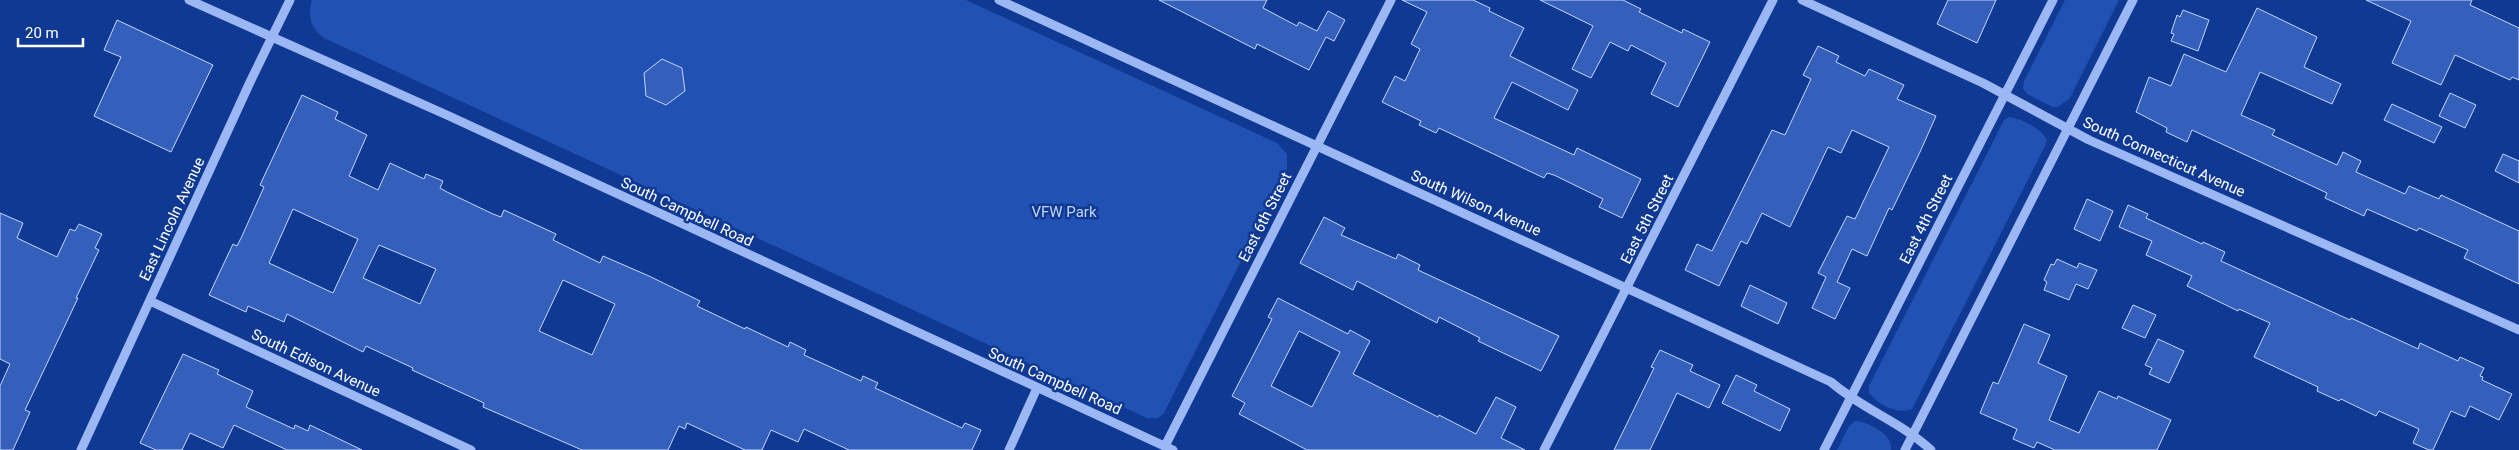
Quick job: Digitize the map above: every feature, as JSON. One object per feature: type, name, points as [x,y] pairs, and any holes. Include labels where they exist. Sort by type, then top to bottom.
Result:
[{"type":"street","name":"South Campbell Road","points":[[189,0],[449,116],[1169,448]]},
{"type":"street","name":"East Lincoln Avenue","points":[[81,450],[290,0]]},
{"type":"street","name":"South Wilson Avenue","points":[[999,0],[1628,287],[1831,382],[1851,399],[1913,433],[1932,450]]},
{"type":"street","name":"East 6th Street","points":[[1169,448],[1316,146],[1391,0]]},
{"type":"street","name":"East 5th Street","points":[[1544,450],[1773,0]]},
{"type":"street","name":"South Connecticut Avenue","points":[[1802,0],[1983,83],[2098,144],[2519,330]]},
{"type":"street","name":"East 4th Street","points":[[1824,450],[2053,0]]},
{"type":"street","points":[[1904,450],[2132,0]]},
{"type":"street","name":"South Edison Avenue","points":[[150,301],[471,450]]},
{"type":"street","points":[[1009,450],[1037,388]]},
{"type":"green space","name":"VFW Park","points":[[312,0],[966,0],[1277,143],[1287,154],[1287,170],[1164,413],[1158,418],[1147,418],[324,38],[311,21]]},
{"type":"green space","points":[[2065,0],[2119,0],[2070,98],[2058,107],[2053,107],[2027,94],[2023,89],[2024,81]]},
{"type":"green space","points":[[2009,117],[2019,119],[2037,128],[2047,141],[1912,409],[1900,411],[1888,408],[1869,393],[1869,386],[2004,120]]},
{"type":"green space","points":[[1855,421],[1867,424],[1885,434],[1891,444],[1891,450],[1837,450],[1849,426]]},
{"type":"building","points":[[1159,0],[1267,0],[1263,8],[1297,26],[1299,22],[1317,31],[1328,11],[1345,20],[1334,41],[1326,37],[1309,70],[1257,44],[1255,49]]},
{"type":"building","points":[[1402,0],[1473,0],[1490,8],[1489,11],[1524,28],[1510,56],[1578,90],[1568,110],[1512,82],[1494,118],[1574,155],[1577,148],[1641,179],[1622,218],[1599,207],[1603,199],[1554,175],[1547,173],[1544,178],[1439,128],[1436,133],[1419,125],[1421,121],[1382,102],[1395,76],[1405,81],[1420,49],[1411,44],[1427,12]]},
{"type":"building","points":[[1540,0],[1623,0],[1641,9],[1639,12],[1682,33],[1683,29],[1710,42],[1678,107],[1651,94],[1666,63],[1631,45],[1628,51],[1610,42],[1591,78],[1572,69],[1593,26]]},
{"type":"building","points":[[1948,0],[1996,0],[1977,43],[1937,24]]},
{"type":"building","points":[[2366,0],[2472,0],[2470,5],[2519,28],[2519,80],[2512,77],[2510,80],[2455,55],[2441,85],[2392,63],[2411,21]]},
{"type":"building","points":[[2257,8],[2317,37],[2304,67],[2341,84],[2332,104],[2260,72],[2241,115],[2275,130],[2272,135],[2337,165],[2343,152],[2361,161],[2356,172],[2405,194],[2409,186],[2439,199],[2441,195],[2519,231],[2519,284],[2464,258],[2468,250],[2419,228],[2417,231],[2367,209],[2364,216],[2325,198],[2327,193],[2192,130],[2187,142],[2166,132],[2167,128],[2136,112],[2149,77],[2171,86],[2184,54],[2226,72]]},
{"type":"building","points":[[2183,10],[2209,20],[2198,51],[2171,41],[2174,34],[2171,33],[2177,15],[2180,17]]},
{"type":"building","points":[[117,20],[213,65],[171,152],[94,116],[121,57],[104,50]]},
{"type":"building","points":[[1818,46],[1839,56],[1836,62],[1865,76],[1869,69],[1904,85],[1897,99],[1936,116],[1892,210],[1889,208],[1867,256],[1852,249],[1837,282],[1850,288],[1835,319],[1812,308],[1826,277],[1818,273],[1847,216],[1855,219],[1889,147],[1852,130],[1841,153],[1828,147],[1790,227],[1762,213],[1747,244],[1741,241],[1719,286],[1685,270],[1697,244],[1712,251],[1772,130],[1785,135],[1811,79],[1803,75]]},
{"type":"building","points":[[662,59],[682,68],[685,91],[666,105],[646,96],[644,73]]},
{"type":"building","points":[[2450,93],[2476,105],[2465,128],[2439,116]]},
{"type":"building","points":[[302,95],[338,112],[335,119],[367,135],[349,176],[378,190],[390,163],[424,179],[426,174],[443,181],[440,188],[493,214],[501,217],[504,210],[556,234],[553,240],[600,263],[603,256],[649,276],[700,301],[697,306],[745,329],[746,327],[788,347],[790,342],[806,350],[804,355],[861,381],[863,376],[878,383],[875,388],[962,428],[965,423],[981,430],[972,450],[849,450],[804,429],[798,442],[771,430],[762,450],[745,450],[687,423],[685,429],[679,426],[668,450],[582,450],[483,407],[484,403],[412,370],[413,368],[366,346],[363,352],[287,314],[284,322],[248,306],[246,312],[209,295],[233,244],[237,246],[242,236],[264,187],[260,185]],"holes":[[[293,209],[358,239],[333,293],[269,263]],[[379,245],[436,269],[420,304],[363,278]],[[563,280],[615,304],[592,355],[539,331]]]},
{"type":"building","points":[[2392,104],[2442,127],[2434,143],[2384,120]]},
{"type":"building","points":[[2503,154],[2519,161],[2519,183],[2495,171]]},
{"type":"building","points":[[2087,199],[2113,211],[2100,241],[2074,229]]},
{"type":"building","points":[[2128,205],[2148,214],[2146,218],[2202,244],[2203,242],[2225,252],[2221,261],[2418,349],[2420,343],[2458,361],[2460,357],[2484,368],[2480,376],[2483,377],[2482,380],[2512,394],[2499,420],[2470,406],[2465,417],[2451,411],[2433,450],[2429,450],[2413,443],[2419,429],[2379,411],[2376,416],[2341,399],[2339,401],[2317,391],[2318,387],[2254,357],[2270,323],[2239,309],[2238,311],[2187,286],[2192,276],[2146,255],[2152,241],[2119,227]]},
{"type":"building","points":[[0,213],[23,223],[17,238],[57,257],[70,229],[75,231],[79,224],[102,234],[95,248],[99,250],[76,298],[78,298],[25,410],[30,412],[13,450],[0,450],[0,386],[10,364],[0,359]]},
{"type":"building","points":[[1324,217],[1345,228],[1341,235],[1396,259],[1398,254],[1420,265],[1418,270],[1559,336],[1541,371],[1478,341],[1480,338],[1439,317],[1437,323],[1357,281],[1353,290],[1300,263]]},
{"type":"building","points":[[2057,259],[2077,268],[2079,263],[2097,270],[2088,289],[2076,284],[2069,300],[2044,290],[2047,282],[2044,280],[2051,264],[2054,265]]},
{"type":"building","points":[[1750,285],[1787,303],[1778,324],[1741,306]]},
{"type":"building","points":[[1278,298],[1348,334],[1350,330],[1370,341],[1353,374],[1476,434],[1496,397],[1516,407],[1501,438],[1525,450],[1307,450],[1239,414],[1245,403],[1232,396],[1272,319],[1268,317]],"holes":[[[1299,331],[1340,352],[1312,407],[1271,386]]]},
{"type":"building","points":[[2133,305],[2156,315],[2145,338],[2122,328]]},
{"type":"building","points":[[2024,324],[2050,335],[2038,363],[2067,376],[2049,420],[2079,433],[2099,391],[2117,399],[2118,396],[2171,420],[2157,450],[2055,450],[2037,442],[2034,448],[2013,439],[2017,429],[1980,413],[1993,382],[1998,384]]},
{"type":"building","points":[[2158,339],[2184,351],[2169,383],[2149,374],[2152,368],[2145,365]]},
{"type":"building","points":[[1660,350],[1693,365],[1690,371],[1720,385],[1709,408],[1677,393],[1650,450],[1614,450],[1654,368],[1651,367]]},
{"type":"building","points":[[183,354],[219,370],[217,374],[253,391],[246,407],[294,429],[295,425],[308,431],[310,425],[362,450],[287,450],[234,425],[223,448],[190,433],[182,450],[156,450],[140,443]]},
{"type":"building","points":[[1736,375],[1757,385],[1754,391],[1790,409],[1780,431],[1722,403]]}]
